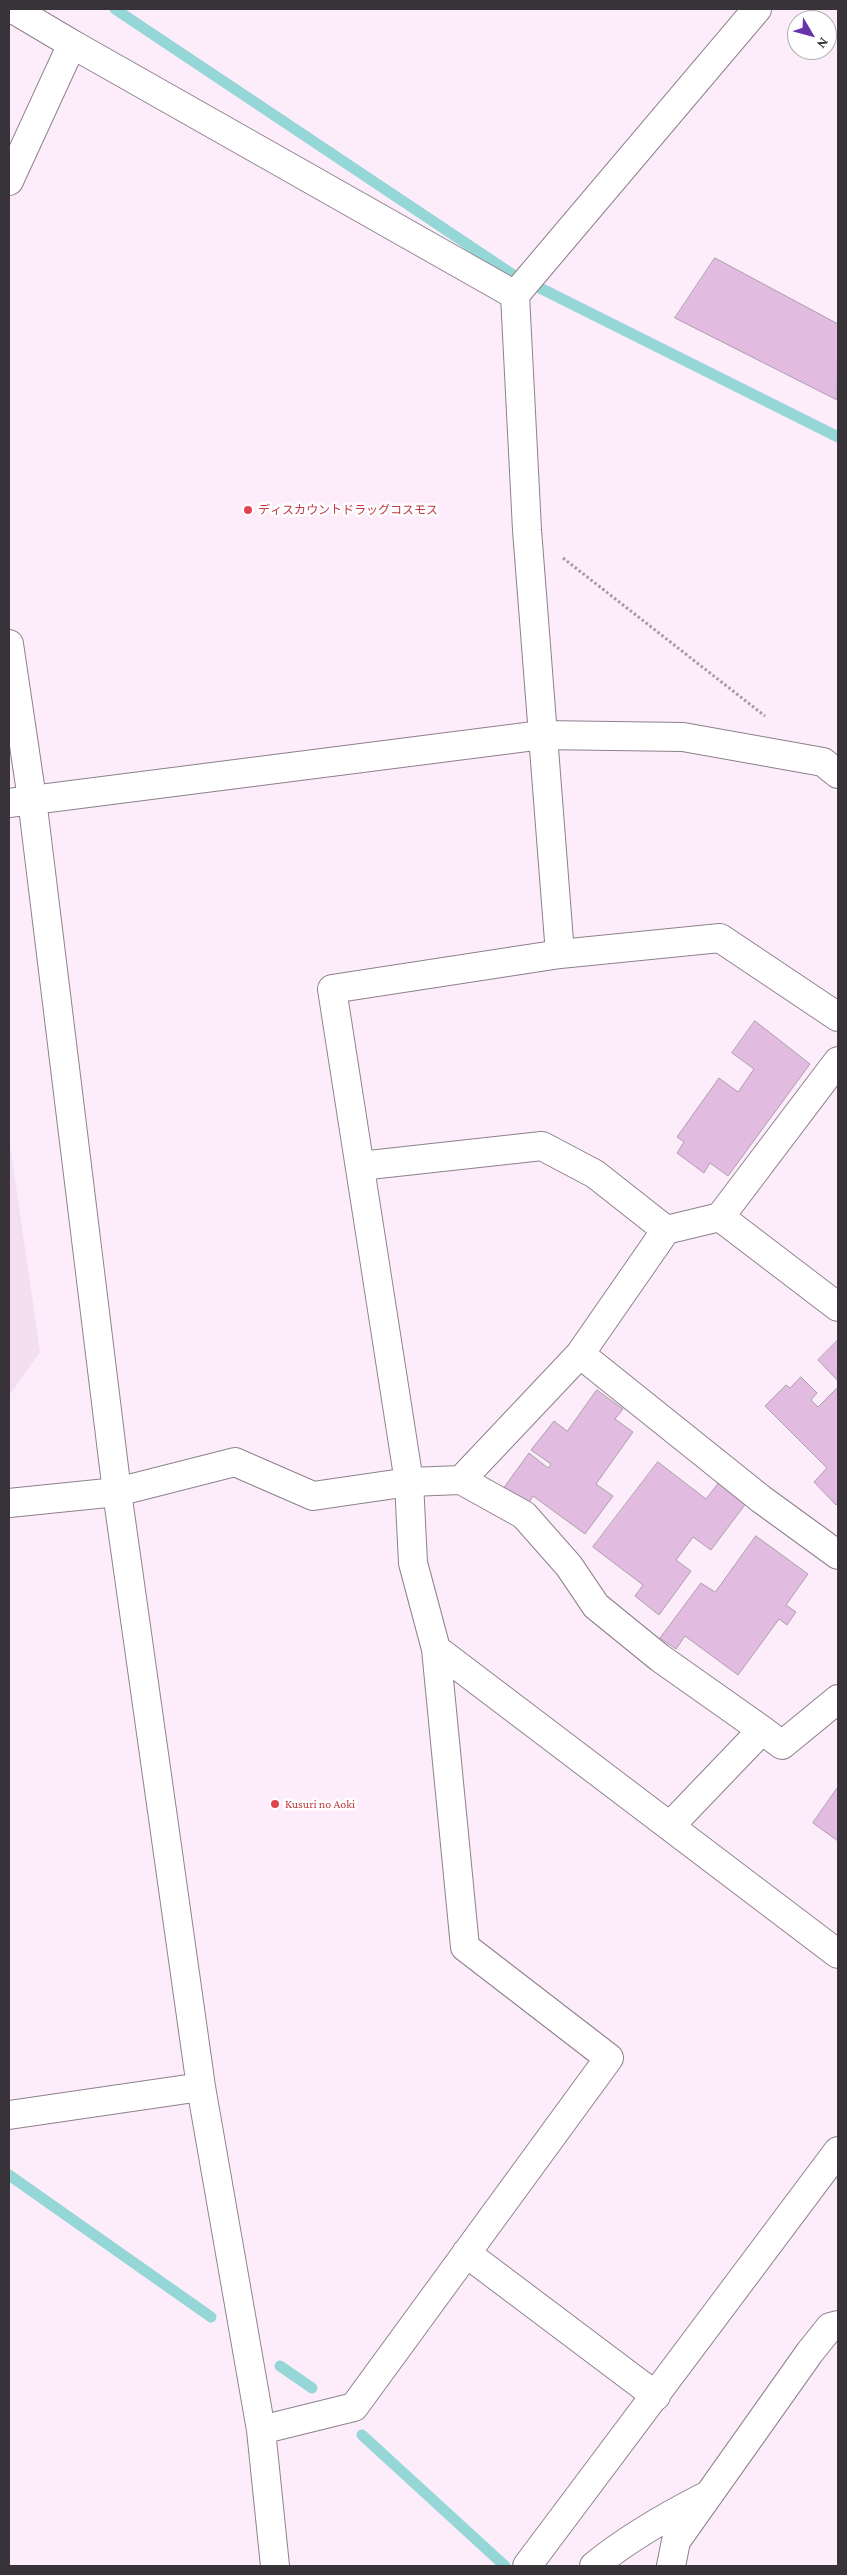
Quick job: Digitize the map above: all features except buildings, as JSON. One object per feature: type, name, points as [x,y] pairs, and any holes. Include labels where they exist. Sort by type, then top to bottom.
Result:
[{"type":"street","points":[[13,9],[515,295]]},
{"type":"street","points":[[560,954],[527,530],[515,295],[757,9]]},
{"type":"street","points":[[9,181],[72,44]]},
{"type":"street","points":[[9,644],[21,801],[201,2087],[260,2430],[275,2566]]},
{"type":"street","points":[[21,801],[542,735],[683,736],[823,762],[838,774]]},
{"type":"street","points":[[260,2430],[354,2407],[609,2058],[465,1947],[436,1649],[413,1563],[409,1482],[332,989],[560,954],[720,938],[838,1017]]},
{"type":"street","points":[[461,1480],[580,1354],[666,1230],[720,1217],[838,1061]]},
{"type":"street","points":[[360,1166],[542,1146],[595,1174],[666,1230]]},
{"type":"street","points":[[720,1217],[838,1307]]},
{"type":"street","points":[[580,1354],[761,1498],[838,1555]]},
{"type":"street","points":[[9,1503],[117,1492],[236,1462],[313,1496],[409,1482],[461,1480],[524,1514],[569,1566],[596,1606],[660,1658],[782,1745],[838,1699]]},
{"type":"street","points":[[436,1649],[838,1954]]},
{"type":"street","points":[[670,1826],[762,1730]]},
{"type":"street","points":[[9,2115],[201,2087]]},
{"type":"street","points":[[530,2563],[838,2151]]},
{"type":"street","points":[[466,2252],[656,2396]]},
{"type":"street","points":[[671,2566],[676,2541],[810,2352],[835,2323]]},
{"type":"street","points":[[594,2566],[623,2543],[664,2518],[708,2496]]},
{"type":"path","points":[[527,530],[769,719]]},
{"type":"shaded area","points":[[9,1138],[40,1352],[9,1396]]},
{"type":"waterway","points":[[115,9],[512,274],[838,437]]},
{"type":"waterway","points":[[9,2175],[211,2317]]},
{"type":"waterway","points":[[280,2366],[312,2388]]},
{"type":"waterway","points":[[362,2435],[505,2566]]},
{"type":"place","name":"ディスカウントドラッグコスモス","points":[[248,510]]},
{"type":"place","name":"Kusuri no Aoki","points":[[275,1804]]}]
